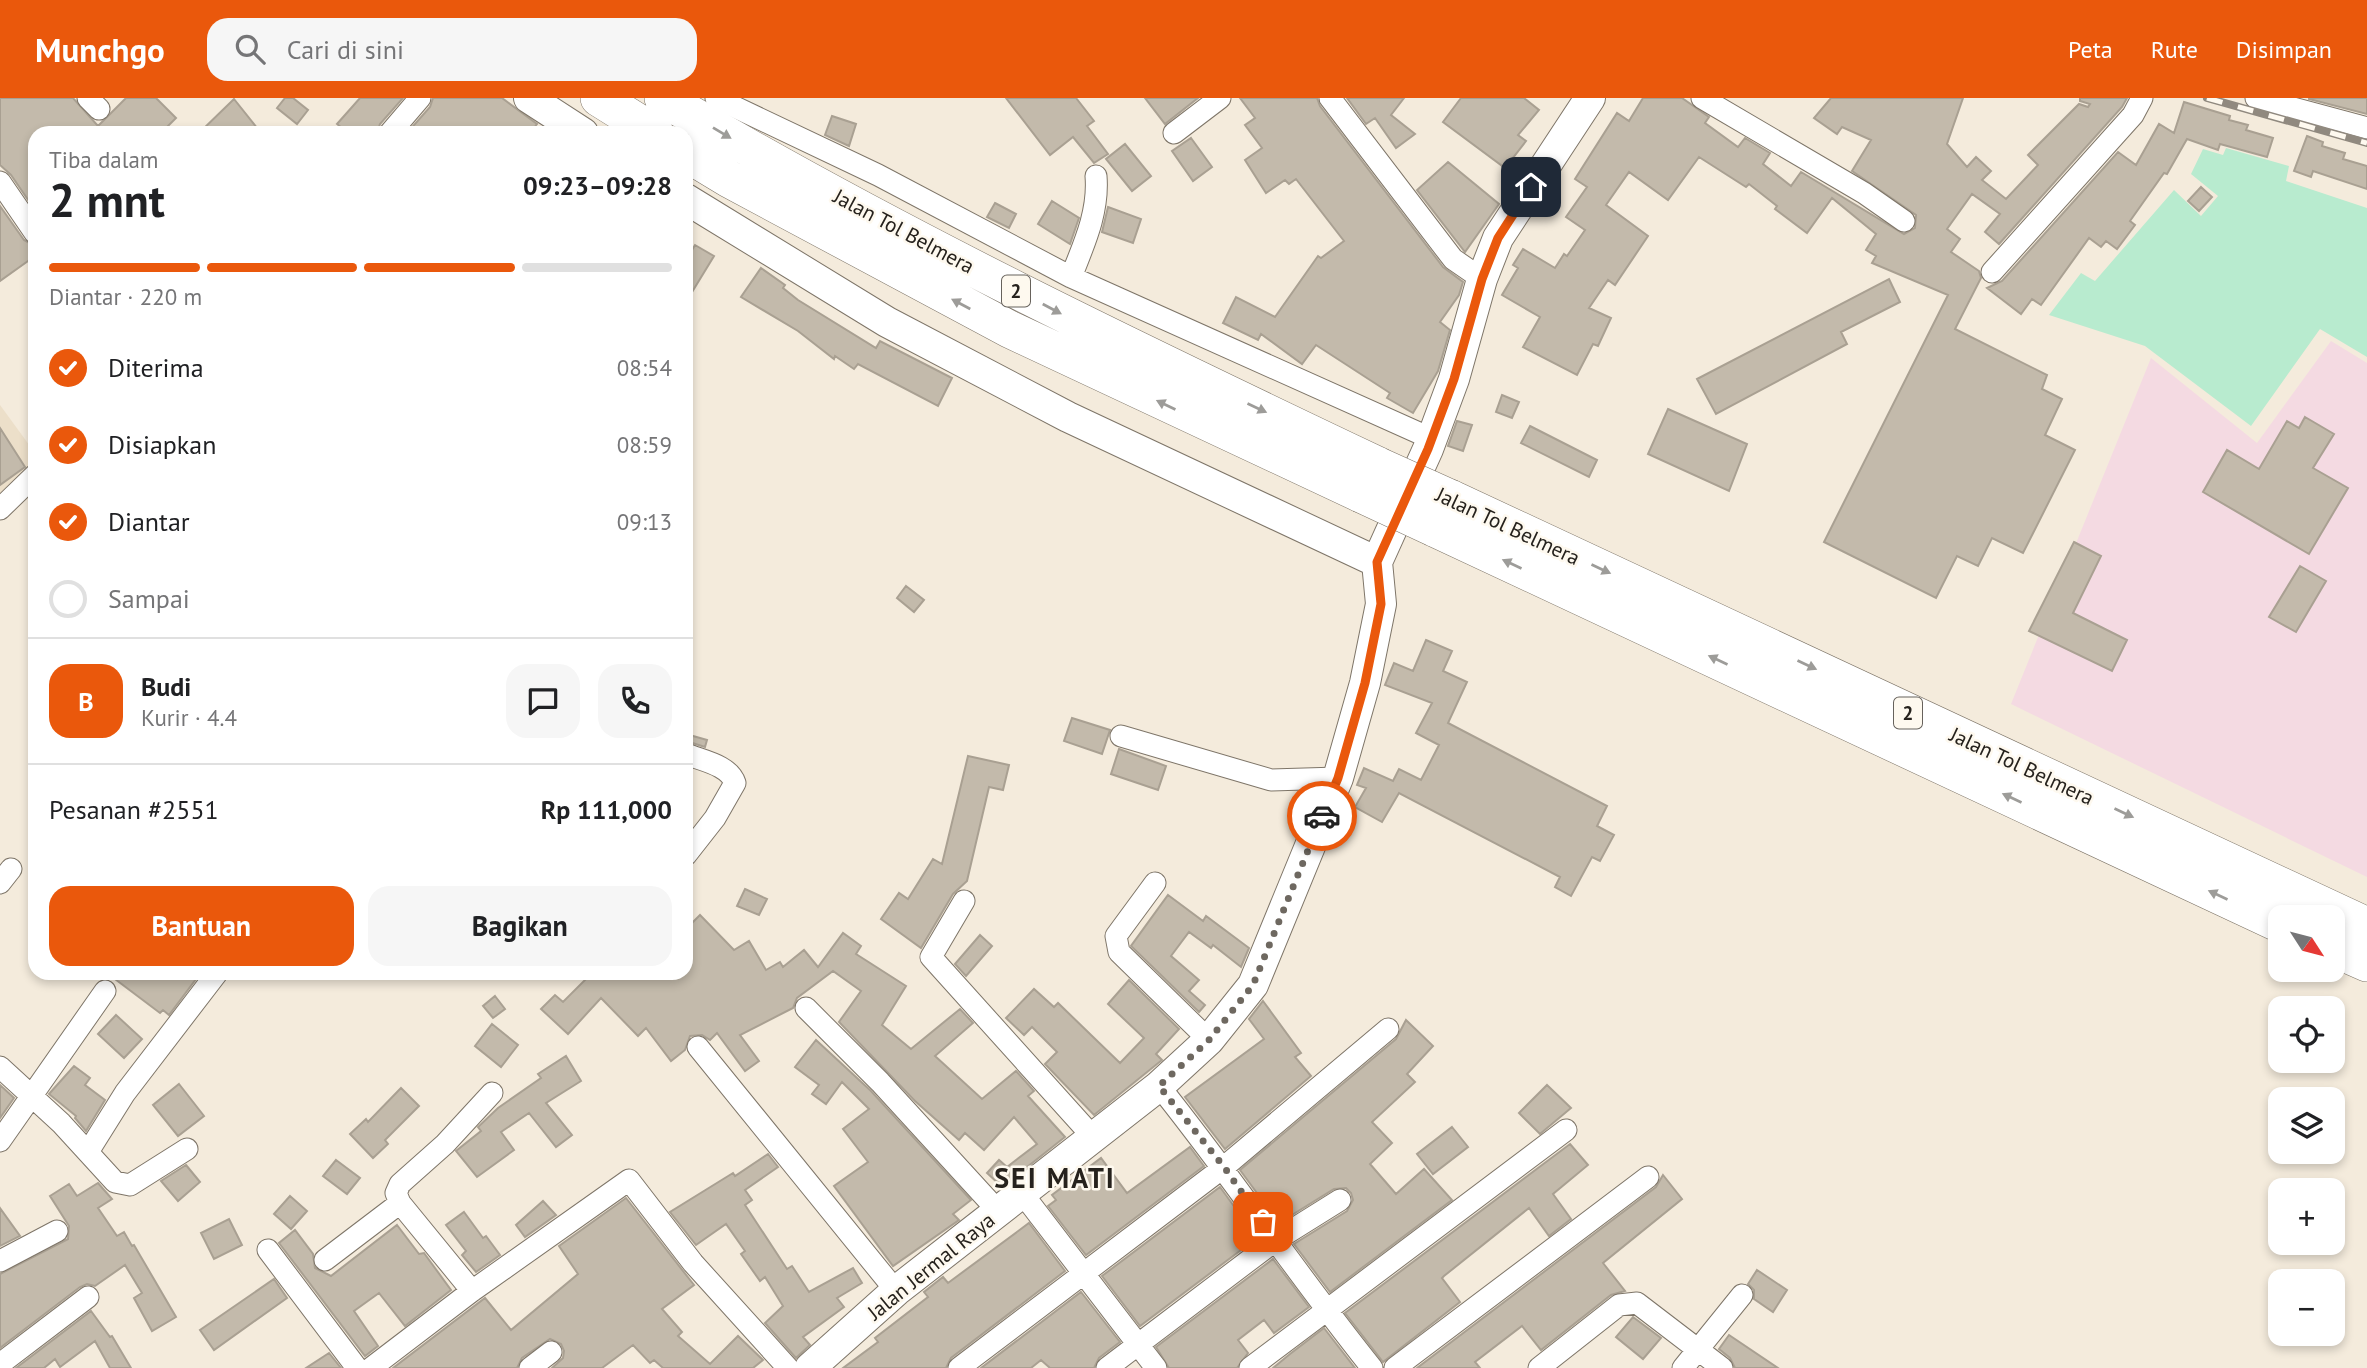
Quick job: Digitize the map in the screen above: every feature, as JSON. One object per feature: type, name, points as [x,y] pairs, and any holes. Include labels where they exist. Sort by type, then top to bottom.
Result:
[{"type":"highway","points":[[599,98],[644,126]]},
{"type":"highway","name":"Jalan Tol Belmera","points":[[663,98],[755,152],[1370,480]]},
{"type":"highway","name":"Jalan Tol Belmera","points":[[693,157],[741,186],[1009,329],[1370,480],[2367,926]]},
{"type":"highway","name":"Jalan Tol Belmera","points":[[1442,513],[2268,918]]},
{"type":"highway","points":[[2345,953],[2367,963]]},
{"type":"street","points":[[396,126],[420,98]]},
{"type":"street","points":[[530,98],[572,126]]},
{"type":"street","points":[[716,98],[878,175],[1071,277],[1429,444]]},
{"type":"street","points":[[1174,133],[1220,98]]},
{"type":"street","points":[[1330,98],[1453,259],[1482,279]]},
{"type":"street","points":[[693,203],[887,322],[1068,418],[1377,562],[1429,444],[1454,379],[1482,279],[1498,238],[1590,98]]},
{"type":"street","points":[[1702,98],[1864,192],[1905,222]]},
{"type":"street","points":[[1992,272],[2133,115],[2142,98]]},
{"type":"street","points":[[2256,98],[2367,128]]},
{"type":"street","points":[[1071,277],[1092,221],[1098,195],[1096,176]]},
{"type":"street","points":[[0,182],[28,223]]},
{"type":"street","points":[[0,509],[28,482]]},
{"type":"street","name":"Jalan Jermal Raya","points":[[820,1365],[896,1291],[1159,1086],[1209,1040],[1253,985],[1338,778],[1365,683],[1381,604],[1377,562]]},
{"type":"street","points":[[1121,736],[1271,780],[1338,778]]},
{"type":"street","points":[[693,757],[723,768],[732,775],[735,783],[715,818],[693,846]]},
{"type":"street","points":[[1155,883],[1116,936],[1115,944],[1119,952],[1209,1040]]},
{"type":"street","points":[[964,901],[931,957],[1093,1137]]},
{"type":"street","points":[[88,1152],[125,1093],[212,980]]},
{"type":"street","points":[[0,1141],[105,991]]},
{"type":"street","points":[[806,1008],[880,1082],[998,1211]]},
{"type":"street","points":[[959,1368],[1224,1167],[1388,1029]]},
{"type":"street","points":[[698,1047],[896,1291]]},
{"type":"street","points":[[0,1067],[33,1096],[115,1182],[123,1186],[187,1149]]},
{"type":"street","points":[[1159,1086],[1224,1167],[1326,1311],[1371,1368]]},
{"type":"street","points":[[472,1291],[400,1203],[396,1193],[400,1184],[445,1144],[492,1093]]},
{"type":"street","points":[[1250,1368],[1566,1130]]},
{"type":"street","points":[[1395,1368],[1648,1177]]},
{"type":"street","points":[[371,1368],[472,1291],[629,1180],[693,1263],[788,1368]]},
{"type":"street","points":[[1022,1194],[1156,1368]]},
{"type":"street","points":[[1107,1368],[1276,1240],[1340,1200]]},
{"type":"street","points":[[325,1260],[400,1203]]},
{"type":"street","points":[[0,1261],[57,1231]]},
{"type":"street","points":[[268,1250],[357,1368]]},
{"type":"street","points":[[1683,1368],[1742,1295]]},
{"type":"street","points":[[0,1364],[88,1297]]},
{"type":"street","points":[[1539,1368],[1619,1305],[1629,1301],[1637,1303],[1722,1368]]},
{"type":"street","points":[[530,1368],[551,1352]]},
{"type":"shaded area","points":[[2331,341],[2367,363],[2367,877],[2011,704],[2151,358],[2257,443]]},
{"type":"shaded area","points":[[0,405],[28,443],[28,469],[0,495]]},
{"type":"green space","points":[[2226,148],[2289,166],[2286,181],[2367,208],[2367,357],[2320,329],[2251,426],[2145,346],[2049,315],[2081,273],[2095,281],[2174,190],[2201,216],[2218,196],[2191,174],[2203,149],[2223,155]]},
{"type":"building","points":[[0,98],[73,98],[98,126],[28,126],[28,200],[11,175],[0,165]]},
{"type":"building","points":[[126,98],[156,98],[176,118],[168,126],[98,126]]},
{"type":"building","points":[[285,98],[293,98],[308,110],[297,124],[277,108]]},
{"type":"building","points":[[360,98],[403,98],[379,126],[337,124]]},
{"type":"building","points":[[433,98],[502,98],[537,124],[413,126],[430,107]]},
{"type":"building","points":[[1006,98],[1076,98],[1094,121],[1087,126],[1108,154],[1094,163],[1073,137],[1050,155]]},
{"type":"building","points":[[1145,98],[1198,98],[1165,124]]},
{"type":"building","points":[[1240,98],[1317,98],[1320,106],[1443,267],[1463,282],[1459,295],[1440,322],[1450,330],[1438,371],[1413,413],[1387,398],[1390,393],[1316,345],[1302,364],[1261,334],[1258,340],[1223,323],[1236,297],[1275,317],[1318,256],[1321,258],[1344,241],[1296,179],[1289,184],[1285,180],[1266,193],[1245,160],[1262,148],[1245,125],[1255,118]]},
{"type":"building","points":[[1347,98],[1404,98],[1391,115],[1415,134],[1396,148],[1375,118],[1366,124]]},
{"type":"building","points":[[1461,98],[1524,98],[1539,110],[1518,135],[1526,141],[1505,168],[1443,122]]},
{"type":"building","points":[[1643,98],[1682,98],[1709,117],[1705,123],[1738,147],[1745,138],[1770,153],[1763,164],[1791,186],[1801,172],[1904,234],[1915,228],[1916,215],[1852,171],[1871,140],[1842,127],[1837,134],[1814,118],[1831,98],[1963,98],[1947,144],[1967,167],[1976,157],[1991,171],[1982,180],[2006,199],[2038,165],[2028,155],[2079,104],[2088,107],[2090,104],[2080,101],[2080,98],[2127,98],[2122,107],[1999,244],[1985,232],[2000,214],[1972,194],[1947,229],[1960,239],[1951,252],[1979,271],[1981,278],[1955,329],[2047,375],[2042,389],[2062,399],[2045,435],[2075,450],[2023,553],[1992,538],[1978,566],[1957,556],[1936,598],[1824,542],[1948,295],[1872,263],[1876,256],[1866,250],[1876,234],[1832,198],[1807,233],[1775,209],[1777,206],[1749,184],[1746,187],[1699,157],[1668,200],[1629,172],[1606,205],[1648,236],[1615,285],[1608,280],[1589,308],[1611,318],[1598,346],[1593,344],[1577,375],[1523,347],[1540,317],[1502,295],[1518,268],[1513,265],[1523,249],[1555,268],[1564,254],[1567,256],[1585,230],[1566,217],[1587,187],[1575,179],[1617,113],[1629,121]]},
{"type":"building","points":[[2367,98],[2367,114],[2309,99]]},
{"type":"building","points":[[234,99],[255,126],[206,126]]},
{"type":"building","points":[[2184,102],[2230,116],[2229,120],[2248,125],[2246,130],[2273,138],[2267,157],[2220,144],[2218,150],[2187,139],[2167,174],[2164,173],[2130,221],[2135,225],[2117,249],[2106,241],[2101,247],[2089,238],[2041,305],[2032,299],[2021,314],[1987,288],[2002,281],[2118,152],[2136,165],[2159,124],[2174,133]]},
{"type":"building","points":[[832,116],[856,124],[849,146],[825,135]]},
{"type":"building","points":[[2307,136],[2323,142],[2322,146],[2345,153],[2343,159],[2367,166],[2367,189],[2313,171],[2311,177],[2294,171]]},
{"type":"building","points":[[1191,138],[1212,167],[1193,181],[1172,151]]},
{"type":"building","points":[[1125,144],[1151,176],[1132,191],[1106,159]]},
{"type":"building","points":[[1448,162],[1499,204],[1465,252],[1417,190]]},
{"type":"building","points":[[2201,187],[2212,197],[2199,211],[2188,201]]},
{"type":"building","points":[[1052,201],[1079,218],[1070,244],[1038,224]]},
{"type":"building","points":[[995,203],[1016,214],[1009,228],[987,217]]},
{"type":"building","points":[[0,206],[28,242],[28,261],[0,281]]},
{"type":"building","points":[[1108,207],[1141,219],[1133,243],[1102,232]]},
{"type":"building","points":[[695,245],[714,256],[693,290]]},
{"type":"building","points":[[761,268],[785,285],[783,288],[798,300],[876,348],[880,341],[952,378],[938,406],[858,364],[854,369],[835,356],[834,359],[798,331],[741,297]]},
{"type":"building","points":[[1889,279],[1900,302],[1841,332],[1847,344],[1716,414],[1697,379]]},
{"type":"building","points":[[1502,395],[1519,402],[1512,418],[1496,412]]},
{"type":"building","points":[[1668,409],[1747,444],[1729,491],[1648,454]]},
{"type":"building","points":[[2305,417],[2334,434],[2313,468],[2348,488],[2309,554],[2203,492],[2227,450],[2259,469],[2287,421],[2299,428]]},
{"type":"building","points":[[1457,421],[1472,425],[1463,451],[1448,446]]},
{"type":"building","points":[[1530,426],[1597,460],[1589,477],[1521,443]]},
{"type":"building","points":[[0,428],[25,467],[0,485]]},
{"type":"building","points":[[2074,542],[2101,556],[2073,613],[2127,640],[2112,671],[2029,631]]},
{"type":"building","points":[[2300,566],[2326,581],[2296,632],[2269,617]]},
{"type":"building","points":[[906,586],[924,600],[914,612],[897,598]]},
{"type":"building","points":[[1426,640],[1452,651],[1443,671],[1467,682],[1448,723],[1607,806],[1597,826],[1614,835],[1600,861],[1592,857],[1571,896],[1555,887],[1560,877],[1399,793],[1382,822],[1355,807],[1366,788],[1357,785],[1364,768],[1393,781],[1399,769],[1421,780],[1439,745],[1416,733],[1432,703],[1385,685],[1394,663],[1413,671]]},
{"type":"building","points":[[1072,718],[1110,730],[1102,754],[1064,741]]},
{"type":"building","points":[[693,736],[707,740],[705,747],[693,743]]},
{"type":"building","points":[[1119,749],[1166,766],[1158,790],[1111,774]]},
{"type":"building","points":[[968,756],[1009,765],[1003,790],[989,787],[967,881],[953,894],[921,948],[881,919],[899,893],[908,899],[933,859],[942,864]]},
{"type":"building","points":[[745,889],[767,899],[759,915],[737,906]]},
{"type":"building","points":[[1168,895],[1203,921],[1206,916],[1249,948],[1241,967],[1213,945],[1211,948],[1189,932],[1171,956],[1199,980],[1189,991],[1205,1005],[1199,1012],[1131,946]]},
{"type":"building","points":[[700,915],[734,950],[749,941],[766,970],[780,962],[783,967],[804,950],[818,967],[843,933],[861,946],[856,954],[906,986],[882,1025],[911,1049],[960,1009],[973,1023],[935,1056],[982,1099],[1016,1071],[1034,1091],[1028,1096],[1065,1137],[1002,1187],[987,1173],[999,1160],[1007,1167],[1037,1144],[1014,1117],[984,1150],[965,1133],[959,1140],[915,1101],[839,1022],[861,991],[833,971],[797,998],[793,1008],[740,1035],[759,1061],[745,1071],[717,1033],[710,1040],[702,1035],[690,1036],[685,1050],[671,1061],[646,1028],[638,1036],[601,998],[568,1034],[541,1009],[555,995],[563,1002],[585,980],[693,980],[693,922]]},
{"type":"building","points":[[980,935],[992,946],[966,976],[955,964]]},
{"type":"building","points":[[116,980],[195,980],[169,1015],[163,1010],[160,1013]]},
{"type":"building","points":[[1129,980],[1179,1029],[1156,1054],[1162,1060],[1094,1115],[1045,1064],[1057,1052],[1032,1027],[1024,1035],[1006,1018],[1034,989],[1054,1007],[1058,1003],[1120,1063],[1144,1038],[1108,1004]]},
{"type":"building","points":[[495,996],[505,1009],[493,1018],[483,1006]]},
{"type":"building","points":[[1263,1001],[1301,1053],[1295,1057],[1311,1076],[1225,1149],[1185,1097],[1264,1039],[1249,1019]]},
{"type":"building","points":[[116,1015],[142,1039],[124,1058],[98,1034]]},
{"type":"building","points":[[1406,1020],[1433,1046],[1407,1074],[1415,1082],[1372,1122],[1392,1143],[1370,1164],[1396,1194],[1424,1169],[1452,1200],[1330,1292],[1294,1244],[1347,1211],[1353,1200],[1351,1193],[1346,1188],[1334,1189],[1279,1223],[1240,1170],[1396,1039]]},
{"type":"building","points":[[492,1024],[518,1045],[501,1067],[475,1046]]},
{"type":"building","points":[[816,1040],[871,1091],[971,1200],[953,1214],[959,1220],[893,1266],[834,1186],[868,1162],[843,1129],[869,1109],[842,1082],[826,1104],[812,1094],[819,1085],[795,1067]]},
{"type":"building","points":[[566,1056],[581,1081],[546,1103],[572,1135],[556,1147],[529,1113],[501,1132],[514,1150],[477,1177],[456,1151],[481,1131],[478,1127],[498,1108],[541,1078],[538,1074]]},
{"type":"building","points":[[74,1066],[90,1078],[85,1085],[105,1100],[86,1131],[76,1116],[49,1094]]},
{"type":"building","points":[[179,1084],[204,1116],[178,1136],[153,1105]]},
{"type":"building","points":[[0,1085],[14,1098],[0,1118]]},
{"type":"building","points":[[1547,1085],[1571,1108],[1540,1134],[1519,1113]]},
{"type":"building","points":[[401,1088],[419,1106],[385,1140],[388,1144],[373,1158],[350,1134],[366,1119],[368,1122]]},
{"type":"building","points":[[1452,1127],[1468,1147],[1433,1174],[1417,1154]]},
{"type":"building","points":[[1570,1144],[1588,1165],[1553,1194],[1571,1219],[1549,1236],[1529,1208],[1442,1278],[1460,1302],[1383,1362],[1345,1313]]},
{"type":"building","points":[[1190,1147],[1204,1166],[1086,1255],[1048,1206],[1056,1200],[1052,1195],[1101,1158],[1127,1193]]},
{"type":"building","points":[[768,1154],[778,1167],[745,1190],[752,1200],[745,1205],[787,1269],[792,1266],[809,1292],[853,1268],[862,1283],[837,1298],[844,1307],[803,1337],[810,1345],[796,1358],[765,1323],[783,1306],[765,1277],[760,1281],[741,1254],[745,1251],[726,1224],[696,1245],[670,1212],[733,1173],[735,1176]]},
{"type":"building","points":[[336,1160],[360,1178],[347,1194],[323,1176]]},
{"type":"building","points":[[186,1165],[200,1182],[178,1201],[161,1181]]},
{"type":"building","points":[[1663,1175],[1682,1199],[1603,1263],[1625,1291],[1611,1295],[1541,1350],[1522,1326],[1475,1362],[1480,1368],[1417,1368],[1656,1187]]},
{"type":"building","points":[[98,1183],[112,1199],[98,1208],[117,1236],[124,1232],[132,1246],[134,1245],[176,1317],[152,1331],[134,1298],[142,1293],[125,1265],[95,1286],[87,1284],[80,1287],[0,1348],[0,1274],[68,1239],[69,1226],[50,1196],[69,1184],[77,1196]]},
{"type":"building","points":[[1220,1187],[1257,1238],[1140,1326],[1102,1276]]},
{"type":"building","points":[[290,1196],[307,1211],[291,1229],[274,1214]]},
{"type":"building","points":[[626,1198],[694,1285],[662,1309],[682,1332],[678,1336],[710,1364],[738,1336],[763,1360],[753,1368],[663,1368],[654,1360],[650,1363],[633,1345],[602,1368],[552,1368],[563,1358],[564,1351],[561,1344],[550,1339],[522,1358],[517,1368],[393,1368],[485,1298],[511,1330],[578,1274],[559,1246]]},
{"type":"building","points":[[543,1201],[556,1215],[525,1237],[516,1225]]},
{"type":"building","points":[[0,1208],[20,1236],[0,1246]]},
{"type":"building","points":[[464,1212],[483,1238],[486,1236],[500,1255],[476,1272],[462,1255],[466,1251],[446,1225]]},
{"type":"building","points":[[229,1219],[242,1245],[214,1259],[201,1233]]},
{"type":"building","points":[[1029,1223],[1065,1271],[951,1358],[946,1368],[843,1368],[878,1342],[875,1338],[928,1297],[924,1292],[943,1277],[948,1283]]},
{"type":"building","points":[[397,1225],[419,1254],[424,1253],[451,1290],[405,1326],[379,1293],[354,1311],[378,1346],[365,1356],[279,1243],[295,1230],[313,1254],[315,1268],[331,1276]]},
{"type":"building","points":[[1273,1259],[1309,1307],[1274,1333],[1264,1320],[1238,1340],[1248,1353],[1237,1368],[1169,1368],[1156,1347]]},
{"type":"building","points":[[1757,1270],[1787,1290],[1773,1312],[1754,1299],[1754,1290],[1748,1284]]},
{"type":"building","points":[[274,1279],[287,1298],[214,1350],[200,1330]]},
{"type":"building","points":[[1081,1292],[1120,1342],[1099,1358],[1094,1368],[1050,1368],[1041,1360],[1031,1368],[981,1368]]},
{"type":"building","points":[[91,1311],[110,1337],[112,1336],[131,1368],[110,1368],[95,1341],[60,1367],[55,1359],[44,1368],[16,1368]]},
{"type":"building","points":[[1633,1317],[1661,1338],[1643,1359],[1616,1337]]},
{"type":"building","points":[[1324,1328],[1355,1368],[1273,1368],[1290,1354]]},
{"type":"building","points":[[1729,1335],[1778,1368],[1735,1368],[1730,1358],[1719,1349]]},
{"type":"building","points":[[329,1353],[341,1368],[306,1368]]},
{"type":"railway","points":[[2207,98],[2367,143]]},
{"type":"way so far","points":[[1263,1222],[1224,1167],[1159,1086],[1209,1040],[1253,985],[1322,816]]},
{"type":"district","name":"SEI MATI","points":[[1055,1177]]},
{"type":"route","points":[[1322,816],[1338,778],[1365,683],[1381,604],[1377,562],[1428,449],[1454,379],[1482,279],[1498,238],[1531,187]]}]
